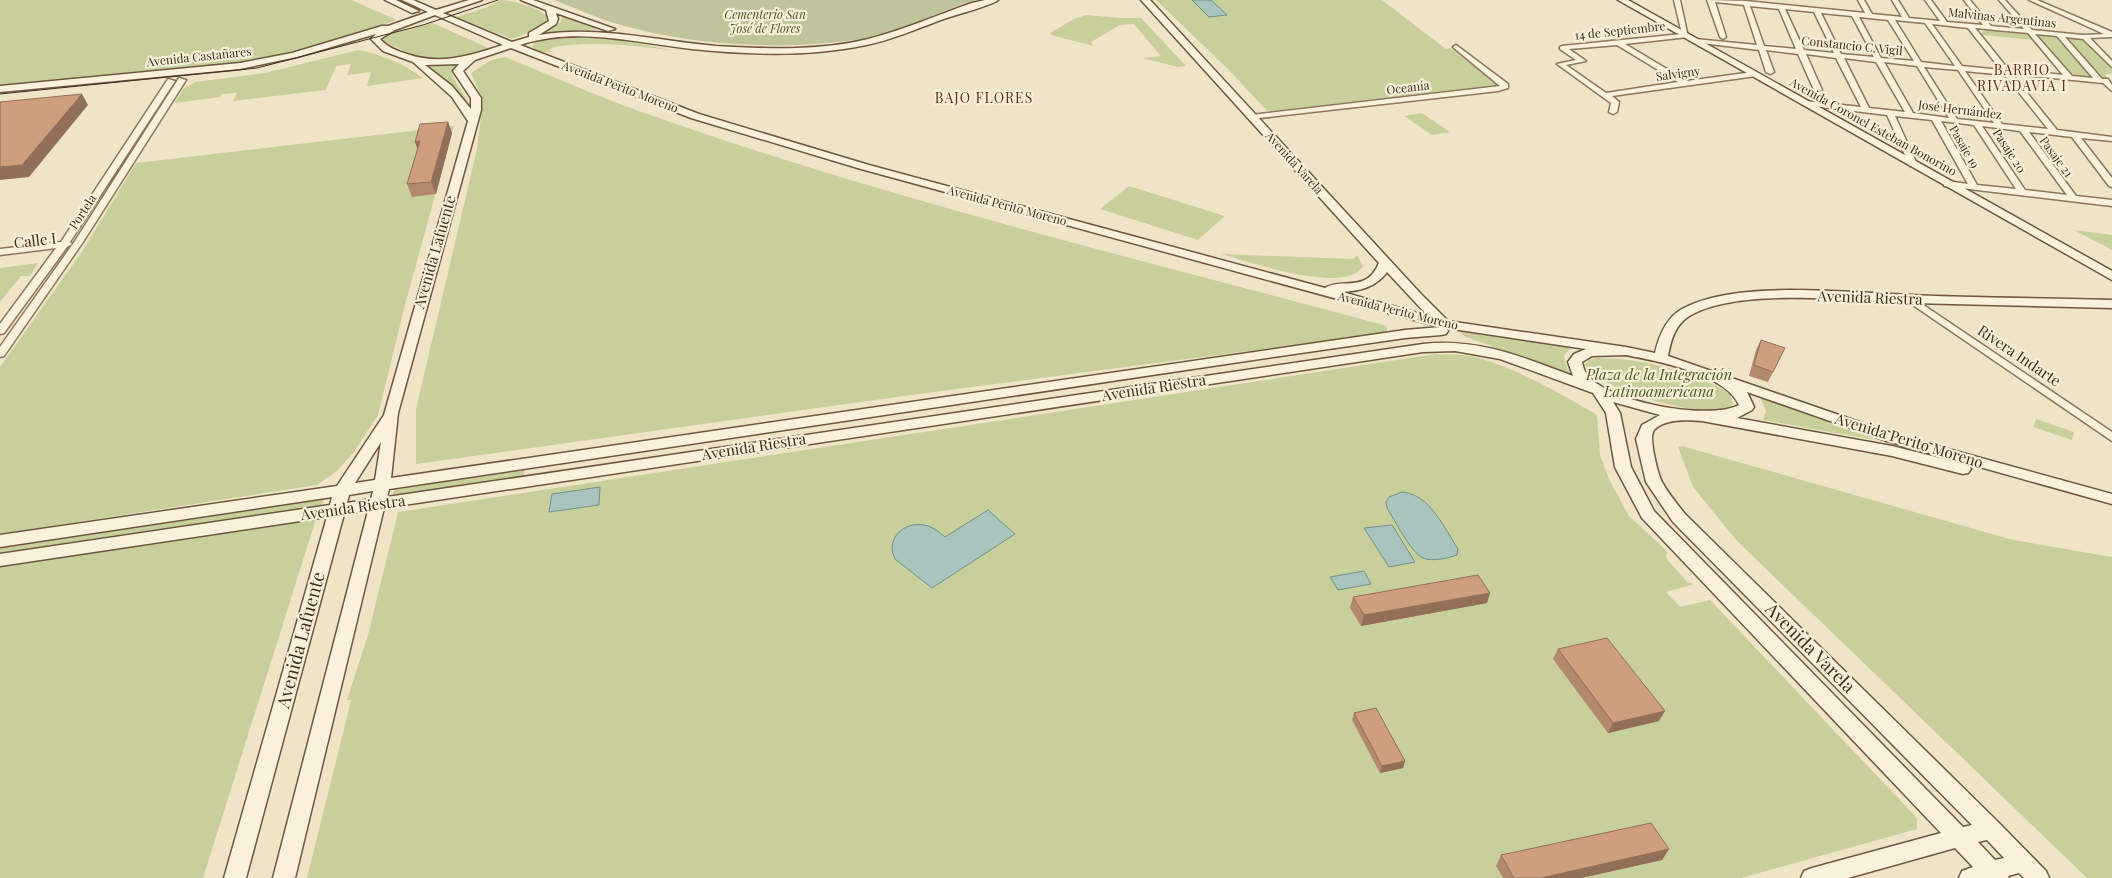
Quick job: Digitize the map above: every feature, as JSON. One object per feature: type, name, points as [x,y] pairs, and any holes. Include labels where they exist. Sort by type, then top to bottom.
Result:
[{"type":"main road","name":"Avenida Perito Moreno","points":[[389,0],[426,16],[512,44],[614,93],[681,117],[828,162],[1404,327]]},
{"type":"main road","name":"Avenida Perito Moreno","points":[[406,0],[633,93],[695,116],[865,167],[1314,289],[1443,327],[1508,356],[1628,402],[1683,415]]},
{"type":"main road","points":[[383,48],[376,39],[377,36],[396,26],[478,0]]},
{"type":"main road","points":[[512,44],[579,33],[639,38],[671,44],[725,49],[828,48],[864,43],[897,35],[954,12],[994,0]]},
{"type":"main road","name":"Avenida Varela","points":[[1146,0],[1443,327]]},
{"type":"main road","name":"Avenida Coronel Esteban Bonorino","points":[[1622,0],[2112,276]]},
{"type":"main road","points":[[529,1],[639,38]]},
{"type":"main road","points":[[413,60],[439,64],[472,59],[512,44],[553,22],[554,19],[550,9]]},
{"type":"main road","name":"Avenida Castañares","points":[[0,89],[240,66],[294,55],[396,26]]},
{"type":"main road","name":"Avenida Castañares","points":[[0,97],[182,80],[265,69],[344,48],[365,46],[383,48],[413,60]]},
{"type":"main road","name":"Avenida Lafuente","points":[[284,878],[370,529],[378,505],[389,446],[391,413],[476,110],[476,98],[458,71],[463,64],[472,59]]},
{"type":"main road","points":[[413,60],[455,94],[466,108],[472,120]]},
{"type":"main road","points":[[1314,289],[1350,288],[1365,284],[1376,278],[1382,271],[1385,263]]},
{"type":"main road","name":"Avenida Riestra","points":[[1661,358],[1665,335],[1679,316],[1703,305],[1724,300],[1764,296],[2112,304]]},
{"type":"main road","name":"Avenida Riestra","points":[[0,541],[1226,360],[1404,327],[1443,327]]},
{"type":"main road","name":"Avenida Perito Moreno","points":[[1443,327],[1626,351]]},
{"type":"main road","name":"Avenida Riestra","points":[[0,560],[1437,346],[1464,347],[1508,356]]},
{"type":"main road","points":[[1626,351],[1661,358],[1709,374],[1738,391],[1747,402],[1747,407],[1737,415],[1705,417],[1683,415]]},
{"type":"main road","name":"Avenida Varela","points":[[1626,351],[1595,352],[1576,358],[1574,366],[1580,378],[1595,389],[1613,413],[1623,467],[1648,514],[1995,875]]},
{"type":"main road","points":[[1226,360],[1235,376]]},
{"type":"main road","name":"Avenida Perito Moreno","points":[[1709,374],[1892,438],[2112,498]]},
{"type":"main road","name":"Avenida Lafuente","points":[[235,878],[342,491],[391,413]]},
{"type":"main road","name":"Avenida Varela","points":[[1683,415],[1659,420],[1647,428],[1643,439],[1645,453],[1654,482],[1679,518],[2038,878]]},
{"type":"main road","name":"Avenida Perito Moreno","points":[[1705,417],[1916,457],[2112,508]]},
{"type":"main road","points":[[1812,878],[1991,829]]},
{"type":"main road","points":[[1970,878],[1995,875],[2022,862]]},
{"type":"street","points":[[1677,0],[1690,38]]},
{"type":"street","points":[[1711,0],[1722,37]]},
{"type":"street","name":"Malvinas Argentinas","points":[[1711,0],[1746,4],[1762,3],[1816,11],[1832,9],[1854,14],[1906,20],[2085,37],[2112,35]]},
{"type":"street","points":[[1795,0],[1799,9]]},
{"type":"street","points":[[1862,0],[1870,16]]},
{"type":"street","points":[[1895,0],[1906,20]]},
{"type":"street","points":[[1928,0],[1945,23]]},
{"type":"street","points":[[1967,0],[1989,28]]},
{"type":"street","points":[[2002,0],[2070,78]]},
{"type":"street","points":[[2032,0],[2112,35]]},
{"type":"street","points":[[1746,4],[1770,72]]},
{"type":"street","points":[[1781,7],[1818,90]]},
{"type":"street","points":[[1816,11],[1866,110]]},
{"type":"street","points":[[1854,14],[1910,115]]},
{"type":"street","points":[[1890,18],[1954,120]]},
{"type":"street","points":[[1927,22],[2000,126]]},
{"type":"street","points":[[1970,26],[2054,132]]},
{"type":"street","points":[[2060,36],[2107,79],[2112,89]]},
{"type":"street","points":[[2085,37],[2112,65]]},
{"type":"street","name":"14 de Septiembre","points":[[1606,95],[1560,64],[1583,62],[1562,48],[1617,42],[1690,38]]},
{"type":"street","name":"Constancio C. Vigil","points":[[1690,38],[1802,52],[2006,72]]},
{"type":"street","points":[[1617,42],[1686,84]]},
{"type":"street","name":"Oceanía","points":[[1251,117],[1505,86],[1456,47]]},
{"type":"street","points":[[2006,72],[2070,78],[2107,79]]},
{"type":"street","name":"Salvigny","points":[[1606,95],[1753,74]]},
{"type":"street","name":"Portela","points":[[0,354],[76,246],[182,80]]},
{"type":"street","name":"Portela","points":[[0,331],[61,248],[171,81]]},
{"type":"street","points":[[1606,95],[1615,102],[1613,112]]},
{"type":"street","name":"José Hernández","points":[[1805,103],[2112,139]]},
{"type":"street","points":[[1890,113],[1913,164]]},
{"type":"street","name":"Pasaje 19","points":[[1935,118],[1974,186]]},
{"type":"street","name":"Pasaje 20","points":[[1976,123],[2022,192]]},
{"type":"street","name":"Pasaje 21","points":[[2022,128],[2073,198]]},
{"type":"street","points":[[2074,134],[2112,184]]},
{"type":"street","points":[[1947,184],[2112,203]]},
{"type":"street","name":"Calle I","points":[[0,259],[76,246]]},
{"type":"street","name":"Calle I","points":[[0,252],[61,248]]},
{"type":"street","name":"Rivera Indarte","points":[[1910,299],[2112,437]]},
{"type":"green space","points":[[0,0],[351,0],[395,19],[394,21],[291,52],[251,61],[0,85]]},
{"type":"green space","points":[[501,0],[520,3],[535,9],[542,12],[549,20],[535,30],[512,39],[456,17],[485,8]]},
{"type":"green space","name":"Cementerio San José de Flores","points":[[554,0],[976,0],[889,33],[876,36],[814,44],[748,45],[682,38],[651,32],[604,20]]},
{"type":"green space","points":[[1156,0],[1382,0],[1446,49],[1450,48],[1497,84],[1272,111],[1266,110],[1229,70]]},
{"type":"green space","points":[[562,15],[601,29],[535,36],[561,22]]},
{"type":"green space","points":[[1086,15],[1141,18],[1186,66],[1178,67],[1142,58],[1161,56],[1134,24],[1120,25],[1091,42],[1093,46],[1051,35],[1050,33],[1074,19]]},
{"type":"green space","points":[[433,23],[487,49],[453,61],[422,59],[381,40],[382,36]]},
{"type":"green space","points":[[1992,29],[2084,39],[2112,68],[2112,73],[2105,75],[2111,82],[2066,78],[2033,40],[1982,35],[1981,33]]},
{"type":"green space","points":[[576,35],[610,38],[675,51],[610,44],[559,46],[549,50],[553,52],[540,52],[532,47],[535,43],[545,38]]},
{"type":"green space","points":[[358,50],[392,60],[423,78],[367,86],[371,72],[347,75],[351,64],[336,66],[326,90],[233,101],[237,93],[222,94],[220,97],[175,103],[183,89],[195,82],[265,73]]},
{"type":"green space","points":[[505,57],[637,110],[837,176],[928,203],[1387,326],[1387,333],[911,395],[416,464],[416,409],[477,149],[483,100],[471,73],[491,60]]},
{"type":"green space","points":[[458,63],[452,69],[452,74],[469,107],[453,90],[426,67]]},
{"type":"green space","points":[[1422,113],[1450,132],[1432,135],[1404,116]]},
{"type":"green space","points":[[454,126],[405,305],[378,415],[354,452],[337,471],[317,485],[0,534],[0,367],[83,250],[136,163]]},
{"type":"green space","points":[[1129,186],[1225,216],[1198,240],[1100,209]]},
{"type":"green space","points":[[2074,230],[2112,235],[2112,250],[2110,249]]},
{"type":"green space","points":[[1221,254],[1353,259],[1357,255],[1363,266],[1353,274],[1337,278],[1317,277],[1273,269]]},
{"type":"green space","points":[[38,263],[30,276],[21,276],[0,302],[0,268]]},
{"type":"green space","points":[[1458,331],[1478,332],[1574,346],[1564,355],[1570,374],[1466,337]]},
{"type":"green space","points":[[1436,354],[1464,355],[1497,364],[1532,379],[1597,415],[1600,455],[1609,479],[1629,516],[1667,551],[1666,558],[1687,582],[1694,584],[1666,592],[1680,607],[1710,600],[1917,818],[1917,829],[1741,878],[307,878],[351,700],[347,700],[368,635],[398,512]]},
{"type":"green space","name":"Plaza de la Integración Latinoamericana","points":[[1590,359],[1630,360],[1678,371],[1724,390],[1730,394],[1733,404],[1723,409],[1707,411],[1666,404],[1623,390],[1594,376],[1585,365]]},
{"type":"green space","points":[[1760,397],[1876,440],[1763,420],[1766,411]]},
{"type":"green space","points":[[2036,419],[2074,432],[2072,440],[2033,427]]},
{"type":"green space","points":[[1682,446],[2013,540],[2112,557],[2112,878],[2087,878],[1737,541],[1693,487],[1678,447]]},
{"type":"green space","points":[[525,468],[523,479],[392,497],[395,487]]},
{"type":"green space","points":[[324,499],[321,508],[0,555],[0,546]]},
{"type":"green space","points":[[316,519],[203,878],[0,878],[0,567]]},
{"type":"water","points":[[1192,0],[1211,0],[1227,15],[1209,17]]},
{"type":"water","points":[[600,487],[599,505],[549,512],[552,494]]},
{"type":"water","points":[[1402,492],[1412,494],[1421,499],[1435,513],[1458,549],[1457,555],[1431,560],[1423,558],[1413,550],[1387,508],[1386,502],[1389,497]]},
{"type":"water","points":[[988,510],[1015,534],[932,588],[895,559],[892,551],[895,537],[905,528],[912,525],[928,526],[945,537]]},
{"type":"water","points":[[1392,525],[1415,562],[1389,567],[1364,528]]},
{"type":"water","points":[[1364,571],[1371,584],[1338,590],[1330,577]]},
{"type":"building","points":[[82,94],[22,165],[0,167],[0,102]]},
{"type":"building","points":[[448,122],[431,182],[407,184],[420,141],[415,142],[420,124]]},
{"type":"building","points":[[1761,340],[1785,348],[1773,372],[1754,365]]},
{"type":"building","points":[[1478,575],[1490,593],[1364,615],[1353,597]]},
{"type":"building","points":[[1607,638],[1665,711],[1613,723],[1558,649]]},
{"type":"building","points":[[1376,708],[1405,761],[1382,766],[1354,713]]},
{"type":"building","points":[[1651,823],[1669,849],[1541,878],[1514,878],[1501,855]]},
{"type":"tram line","points":[[0,94],[257,68],[423,25],[498,0]]},
{"type":"district","name":"BARRIO RIVADAVIA I","points":[[2022,78]]},
{"type":"district","name":"BAJO FLORES","points":[[984,98]]}]
